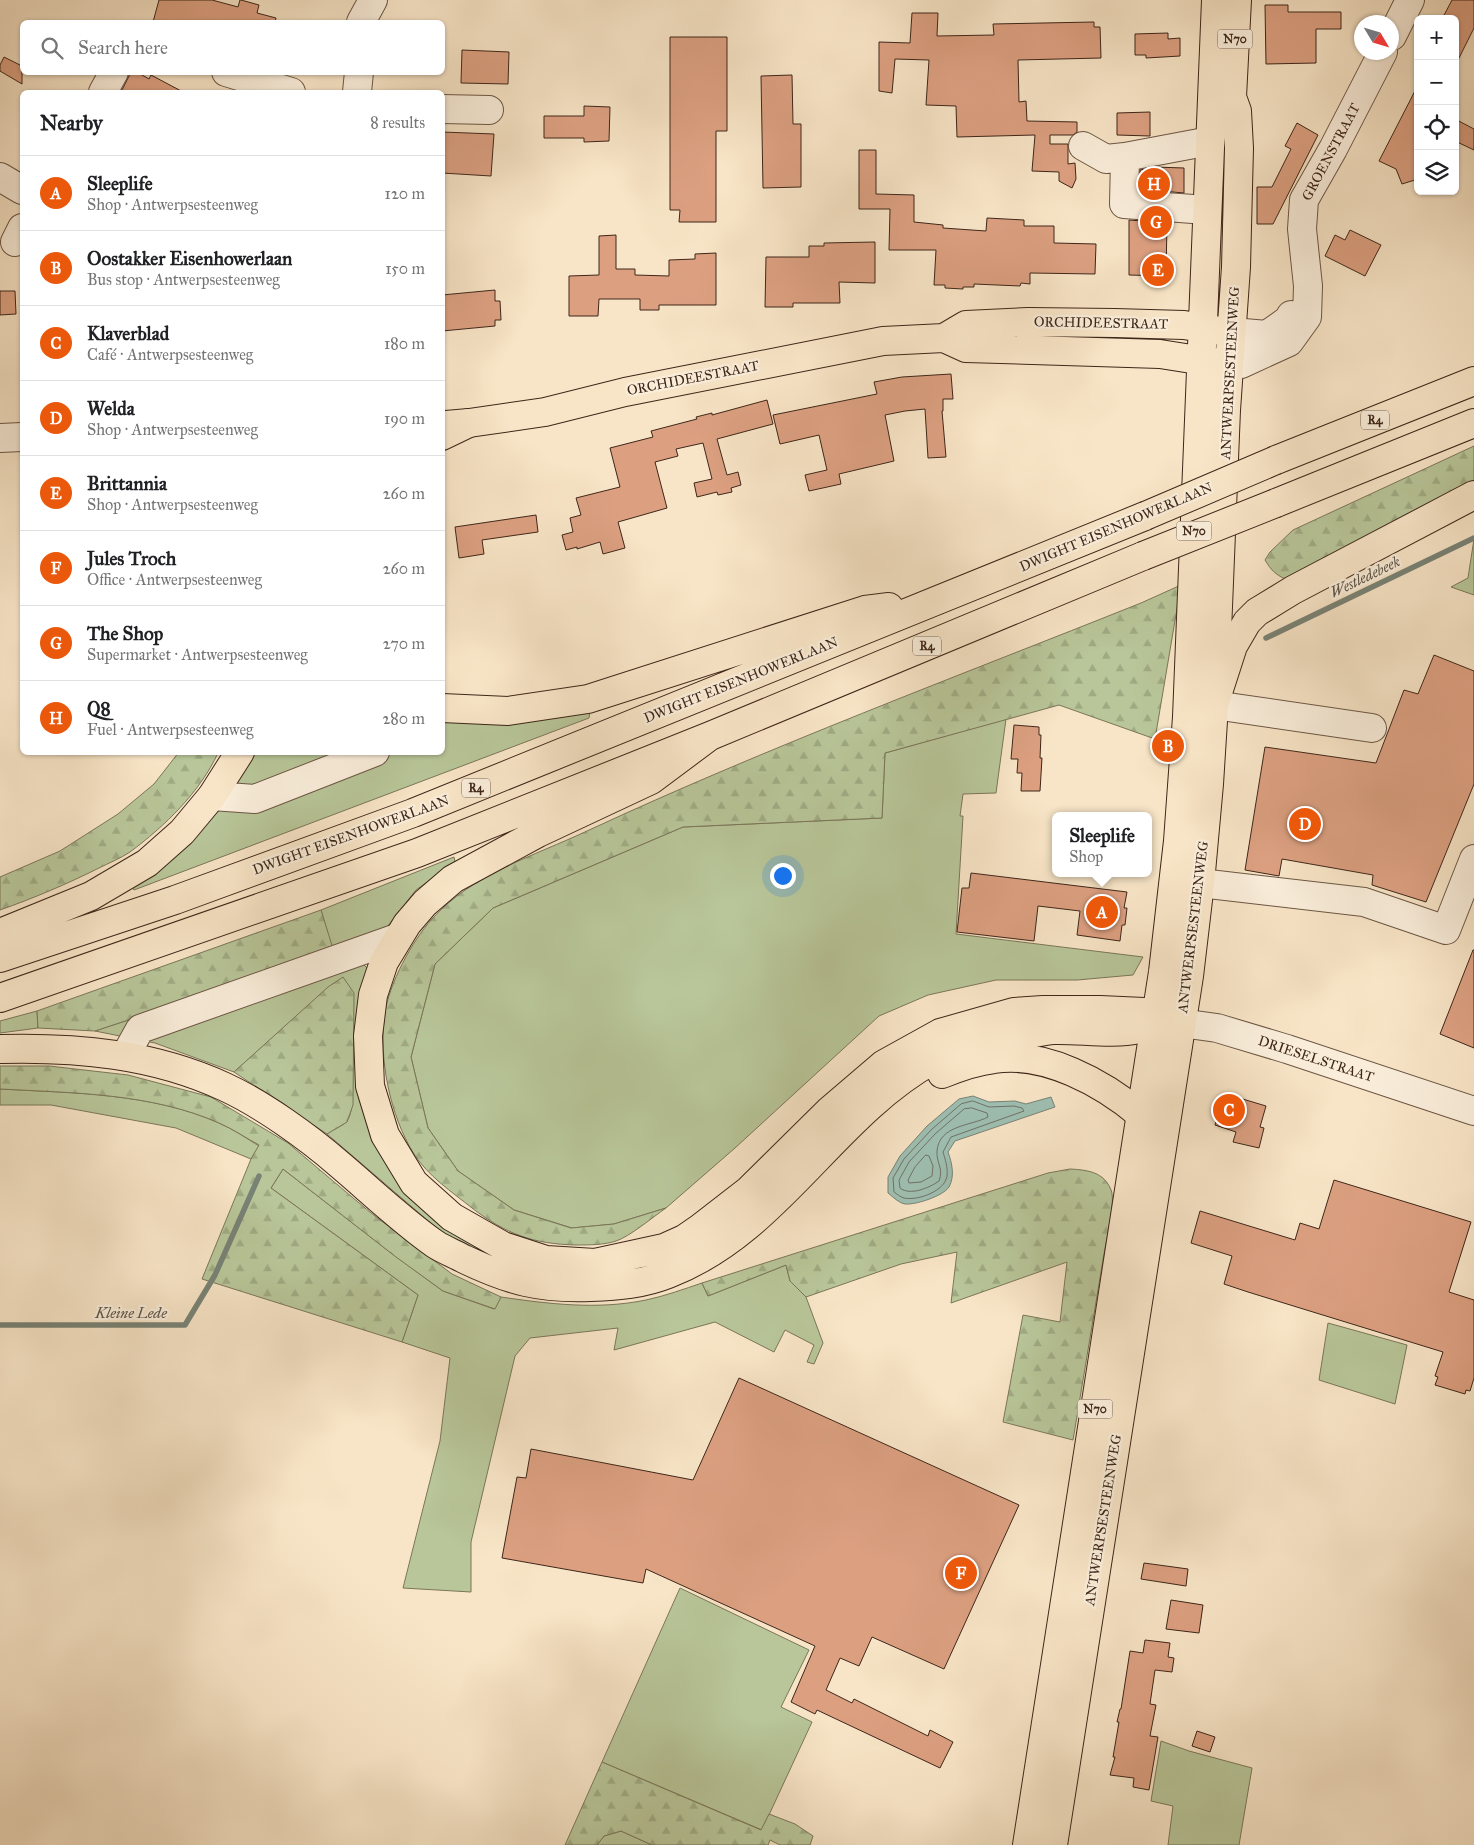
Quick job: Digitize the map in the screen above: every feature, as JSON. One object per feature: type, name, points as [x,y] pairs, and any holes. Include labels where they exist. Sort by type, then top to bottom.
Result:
[{"type":"main road","name":"ANTWERPSESTEENWEG","points":[[1027,1845],[1101,1454],[1169,1021],[1163,972],[1177,850],[1185,747],[1216,0]]},
{"type":"main road","name":"ANTWERPSESTEENWEG","points":[[1052,1845],[1141,1114],[1169,1021],[1189,976],[1200,883],[1214,705],[1229,364],[1236,266],[1239,148],[1237,111],[1232,97],[1237,0]]},
{"type":"main road","name":"ORCHIDEESTRAAT","points":[[944,338],[966,325],[1028,322],[1184,325],[1232,332]]},
{"type":"main road","name":"ORCHIDEESTRAAT","points":[[445,425],[545,412],[634,390],[883,341],[944,338],[966,348],[1160,354],[1200,362],[1229,364]]},
{"type":"main road","name":"DWIGHT EISENHOWERLAAN","points":[[0,958],[175,900],[413,813],[1474,381]]},
{"type":"main road","name":"R4","points":[[0,998],[417,853],[710,736],[1144,556],[1474,422]]},
{"type":"main road","points":[[445,435],[469,423]]},
{"type":"main road","points":[[1214,705],[1233,646],[1247,622],[1257,612],[1293,590],[1474,495]]},
{"type":"main road","points":[[445,708],[508,711],[588,699],[865,610],[945,598]]},
{"type":"main road","points":[[710,736],[651,780],[538,833],[453,879],[425,903],[397,938],[384,962],[373,995],[368,1036],[370,1086],[385,1135],[414,1183],[452,1217],[503,1246],[546,1260],[596,1263],[664,1248],[684,1239],[748,1190],[829,1111],[884,1064],[940,1034],[1014,1012],[1042,1010],[1144,1012],[1169,1021]]},
{"type":"main road","points":[[0,933],[91,896],[147,863],[182,832],[212,796],[238,755]]},
{"type":"main road","points":[[0,1049],[41,1048],[106,1052],[146,1060],[193,1074],[226,1087],[271,1113],[336,1160],[390,1208],[437,1246],[483,1268],[521,1282],[561,1288],[640,1283],[671,1273],[727,1244],[759,1217],[856,1120],[897,1084],[934,1060],[977,1042],[1051,1030],[1120,1030],[1142,1028],[1169,1021]]},
{"type":"main road","points":[[897,1084],[932,1077],[995,1058],[1026,1059],[1056,1064],[1072,1071],[1130,1105],[1141,1114]]},
{"type":"street","points":[[362,20],[373,0]]},
{"type":"street","points":[[1399,22],[1410,0]]},
{"type":"street","name":"GROENSTRAAT","points":[[1229,364],[1241,364],[1289,342],[1307,317],[1308,286],[1302,229],[1304,200],[1333,149],[1379,60]]},
{"type":"street","points":[[104,90],[112,75]]},
{"type":"street","points":[[236,75],[284,90]]},
{"type":"street","points":[[358,75],[358,90]]},
{"type":"street","points":[[445,109],[489,110]]},
{"type":"street","points":[[1083,146],[1106,159],[1210,141]]},
{"type":"street","points":[[1125,157],[1124,204],[1207,210]]},
{"type":"street","points":[[0,178],[20,189]]},
{"type":"street","points":[[1232,332],[1267,334],[1288,320],[1308,286]]},
{"type":"street","points":[[0,438],[20,437]]},
{"type":"street","points":[[1214,705],[1372,728]]},
{"type":"street","points":[[212,796],[255,799],[367,755]]},
{"type":"street","points":[[1200,883],[1364,902],[1446,930],[1474,859]]},
{"type":"street","points":[[125,1056],[140,1029],[397,938]]},
{"type":"street","name":"DRIESELSTRAAT","points":[[1169,1021],[1217,1028],[1278,1046],[1474,1111]]},
{"type":"green space","points":[[1474,446],[1474,484],[1285,579],[1278,575],[1265,560],[1270,552],[1293,530]]},
{"type":"green space","points":[[1474,539],[1474,595],[1451,587],[1468,578]]},
{"type":"green space","points":[[1181,585],[1155,739],[1059,705],[885,753],[882,818],[683,827],[493,908],[435,964],[411,1057],[428,1128],[458,1171],[514,1210],[571,1228],[614,1224],[666,1208],[634,1231],[616,1241],[586,1245],[533,1240],[509,1231],[484,1217],[441,1183],[414,1154],[398,1122],[388,1086],[383,1048],[385,1013],[391,989],[402,963],[424,928],[448,903],[485,878],[525,858],[724,770],[862,713],[1141,603]]},
{"type":"green space","points":[[590,712],[589,718],[134,890],[131,886],[249,755],[445,755],[445,719]]},
{"type":"green space","points":[[1006,719],[996,793],[963,794],[960,816],[963,816],[956,934],[1143,957],[1133,975],[1077,980],[996,980],[928,995],[879,1016],[735,1148],[666,1208],[614,1224],[572,1228],[514,1210],[458,1171],[428,1128],[411,1057],[435,964],[493,908],[683,827],[882,818],[885,753]]},
{"type":"green space","points":[[177,755],[217,755],[202,781],[191,795],[168,820],[130,852],[63,885],[0,910],[0,877],[60,851],[118,814],[154,784]]},
{"type":"green space","points":[[454,857],[455,862],[416,890],[387,927],[364,965],[369,970],[380,1148],[524,1265],[521,1273],[462,1245],[440,1231],[327,1134],[347,1121],[351,1111],[352,1095],[348,1055],[334,983],[234,1072],[155,1043],[95,1031],[333,952],[321,910]]},
{"type":"green space","points":[[321,910],[334,952],[95,1031],[38,1028],[37,1011]]},
{"type":"green space","points":[[343,977],[354,993],[353,1105],[347,1122],[327,1134],[234,1072],[328,987]]},
{"type":"green space","points":[[37,1011],[38,1028],[0,1033],[0,1021]]},
{"type":"green space","points":[[0,1066],[49,1066],[128,1075],[211,1097],[288,1143],[371,1213],[452,1274],[501,1297],[495,1309],[443,1291],[283,1169],[271,1188],[418,1295],[402,1342],[202,1279],[251,1159],[259,1145],[219,1123],[193,1113],[139,1100],[111,1096],[0,1089]]},
{"type":"green space","points":[[0,1089],[111,1096],[167,1106],[219,1123],[259,1146],[251,1159],[176,1128],[51,1105],[0,1105]]},
{"type":"green space","points":[[283,1169],[443,1291],[494,1309],[501,1297],[555,1304],[610,1305],[653,1298],[702,1283],[708,1296],[786,1265],[790,1281],[806,1297],[823,1343],[814,1364],[807,1362],[814,1345],[785,1330],[774,1352],[715,1322],[614,1350],[618,1328],[530,1338],[515,1356],[471,1542],[471,1592],[403,1588],[440,1441],[450,1358],[402,1342],[418,1295],[271,1188]]},
{"type":"green space","points":[[1070,1169],[1089,1171],[1100,1176],[1108,1184],[1112,1195],[1110,1221],[1073,1440],[1003,1422],[1023,1315],[1060,1322],[1067,1262],[951,1303],[957,1252],[901,1264],[806,1297],[790,1281],[786,1265],[708,1296],[702,1283],[1048,1173]]},
{"type":"green space","points":[[1328,1323],[1407,1345],[1395,1404],[1319,1380]]},
{"type":"green space","points":[[680,1588],[809,1650],[781,1707],[812,1722],[762,1830],[602,1762]]},
{"type":"green space","points":[[1161,1741],[1189,1751],[1252,1768],[1239,1845],[1168,1845],[1173,1806],[1151,1801]]},
{"type":"green space","points":[[602,1762],[761,1830],[769,1814],[795,1824],[813,1836],[810,1845],[780,1845],[770,1840],[768,1845],[652,1845],[621,1831],[604,1836],[597,1845],[565,1845]]},
{"type":"green space","points":[[621,1831],[652,1845],[597,1845],[604,1836]]},
{"type":"water","points":[[973,1096],[989,1102],[1015,1101],[1026,1104],[1051,1097],[1055,1107],[955,1141],[948,1152],[952,1165],[952,1174],[951,1183],[946,1190],[935,1197],[916,1203],[905,1204],[896,1200],[888,1193],[888,1177],[900,1156],[927,1126],[959,1099]]},
{"type":"building","points":[[159,0],[212,0],[238,7],[241,0],[259,5],[257,13],[276,18],[276,20],[154,20]]},
{"type":"building","points":[[1452,0],[1474,0],[1474,28],[1459,58],[1459,15],[1444,15]]},
{"type":"building","points":[[1265,5],[1288,5],[1288,12],[1341,12],[1341,29],[1316,29],[1316,63],[1266,64]]},
{"type":"building","points":[[912,13],[938,13],[937,36],[994,35],[993,24],[1094,22],[1094,27],[1100,27],[1101,58],[1018,60],[1019,102],[1026,101],[1027,121],[1077,122],[1077,132],[1073,135],[1050,135],[1050,144],[1068,144],[1068,164],[1075,163],[1076,179],[1072,188],[1059,181],[1059,172],[1032,171],[1035,135],[957,137],[956,106],[926,105],[929,60],[895,59],[892,93],[879,91],[879,42],[910,43]]},
{"type":"building","points":[[1168,33],[1168,39],[1180,38],[1180,56],[1146,58],[1146,55],[1135,55],[1135,34]]},
{"type":"building","points":[[670,37],[727,37],[727,131],[716,131],[716,222],[679,222],[680,210],[670,210]]},
{"type":"building","points":[[462,50],[509,52],[508,84],[461,83]]},
{"type":"building","points":[[4,57],[20,65],[22,84],[0,71],[0,65]]},
{"type":"building","points":[[130,75],[142,75],[149,79],[151,75],[179,90],[122,90]]},
{"type":"building","points":[[792,75],[793,124],[801,124],[801,187],[763,188],[761,76]]},
{"type":"building","points":[[1414,93],[1414,180],[1402,184],[1396,169],[1379,161]]},
{"type":"building","points":[[584,106],[610,107],[609,141],[584,142],[584,138],[544,138],[544,116],[584,116]]},
{"type":"building","points":[[1150,112],[1150,136],[1117,135],[1117,113]]},
{"type":"building","points":[[1459,121],[1474,129],[1474,150],[1459,143]]},
{"type":"building","points":[[1297,123],[1318,135],[1273,224],[1257,224],[1257,187],[1272,187],[1291,149],[1285,146]]},
{"type":"building","points":[[445,132],[494,134],[491,176],[445,173]]},
{"type":"building","points":[[859,150],[876,150],[876,194],[914,195],[914,222],[943,225],[943,228],[986,231],[987,218],[1024,220],[1024,226],[1054,226],[1054,243],[1096,244],[1095,274],[1030,273],[1030,284],[1021,283],[1020,286],[974,284],[974,287],[963,287],[963,289],[945,288],[945,285],[934,285],[936,250],[889,250],[890,209],[859,209]]},
{"type":"building","points":[[1154,167],[1184,168],[1184,193],[1140,189],[1140,170]]},
{"type":"building","points":[[1129,220],[1167,223],[1166,276],[1129,275]]},
{"type":"building","points":[[1350,230],[1381,245],[1365,276],[1325,256],[1335,235],[1345,240]]},
{"type":"building","points":[[616,235],[616,269],[635,269],[635,275],[669,276],[669,260],[695,259],[695,254],[716,253],[716,305],[659,305],[659,310],[640,310],[640,299],[599,299],[598,316],[569,316],[569,276],[599,275],[599,236]]},
{"type":"building","points":[[875,242],[875,283],[839,282],[840,303],[793,303],[793,307],[765,307],[766,257],[809,257],[809,246],[824,246],[824,243]]},
{"type":"building","points":[[495,290],[495,301],[500,301],[501,320],[495,320],[495,326],[445,331],[445,295]]},
{"type":"building","points":[[0,291],[15,291],[16,314],[0,315]]},
{"type":"building","points":[[951,374],[953,399],[943,399],[942,411],[946,457],[928,458],[925,409],[885,415],[894,461],[839,474],[841,484],[809,491],[805,475],[827,470],[819,435],[780,444],[773,415],[877,394],[874,382],[902,377]]},
{"type":"building","points":[[767,400],[773,424],[717,439],[727,475],[738,472],[741,485],[731,488],[732,492],[718,495],[717,492],[697,497],[694,483],[712,479],[703,443],[676,449],[678,456],[655,462],[667,508],[618,522],[625,548],[603,554],[600,542],[577,549],[577,547],[566,550],[562,535],[573,532],[570,518],[581,515],[576,498],[620,487],[610,448],[653,437],[651,431],[697,419],[696,417],[712,413],[712,415]]},
{"type":"building","points":[[536,515],[538,532],[482,540],[484,554],[459,558],[455,527]]},
{"type":"building","points":[[1434,655],[1474,671],[1474,784],[1426,902],[1372,885],[1373,875],[1282,859],[1279,876],[1245,870],[1265,747],[1376,763],[1404,690],[1418,694]]},
{"type":"building","points":[[1014,725],[1039,727],[1039,735],[1041,735],[1040,758],[1042,758],[1040,791],[1021,791],[1022,773],[1017,773],[1018,759],[1011,759]]},
{"type":"building","points":[[971,873],[1127,892],[1124,908],[1127,908],[1125,925],[1122,925],[1120,941],[1077,935],[1080,911],[1038,906],[1034,941],[957,932],[962,888],[969,888]]},
{"type":"building","points":[[1474,950],[1474,1048],[1440,1034]]},
{"type":"building","points":[[1224,1096],[1235,1100],[1236,1097],[1266,1106],[1260,1127],[1264,1128],[1259,1148],[1233,1142],[1236,1132],[1215,1125]]},
{"type":"building","points":[[1334,1180],[1471,1222],[1449,1292],[1474,1300],[1474,1378],[1470,1391],[1466,1390],[1465,1394],[1435,1385],[1438,1377],[1435,1376],[1443,1352],[1224,1284],[1232,1256],[1191,1243],[1200,1211],[1295,1240],[1300,1223],[1319,1229]]},
{"type":"building","points":[[739,1378],[1019,1505],[944,1669],[872,1637],[859,1666],[840,1658],[826,1690],[852,1703],[854,1699],[928,1736],[930,1730],[953,1742],[940,1768],[817,1710],[815,1714],[791,1702],[815,1646],[646,1569],[643,1583],[502,1558],[517,1477],[526,1478],[531,1449],[693,1480]]},
{"type":"building","points":[[1144,1563],[1188,1569],[1186,1586],[1141,1579]]},
{"type":"building","points":[[1171,1600],[1203,1605],[1199,1633],[1166,1629]]},
{"type":"building","points":[[1145,1640],[1170,1643],[1168,1657],[1174,1658],[1172,1672],[1155,1670],[1150,1704],[1156,1705],[1150,1736],[1158,1737],[1149,1790],[1133,1787],[1134,1778],[1110,1775],[1115,1757],[1113,1757],[1119,1722],[1117,1722],[1121,1709],[1130,1651],[1143,1653]]},
{"type":"building","points":[[1197,1731],[1215,1737],[1210,1752],[1192,1746]]},
{"type":"waterway","name":"Westledebeek","points":[[1266,638],[1474,538]]},
{"type":"waterway","name":"Kleine Lede","points":[[0,1325],[185,1325],[215,1275],[259,1176]]},
{"type":"place","name":"Q8","points":[[1154,184]]},
{"type":"place","name":"The Shop","points":[[1156,222]]},
{"type":"place","name":"Brittannia","points":[[1158,270]]},
{"type":"place","name":"Oostakker Eisenhowerlaan","points":[[1168,746]]},
{"type":"place","name":"Welda","points":[[1305,824]]},
{"type":"place","name":"Sleeplife","points":[[1102,912]]},
{"type":"place","name":"Klaverblad","points":[[1229,1110]]},
{"type":"place","name":"Jules Troch","points":[[961,1573]]}]
